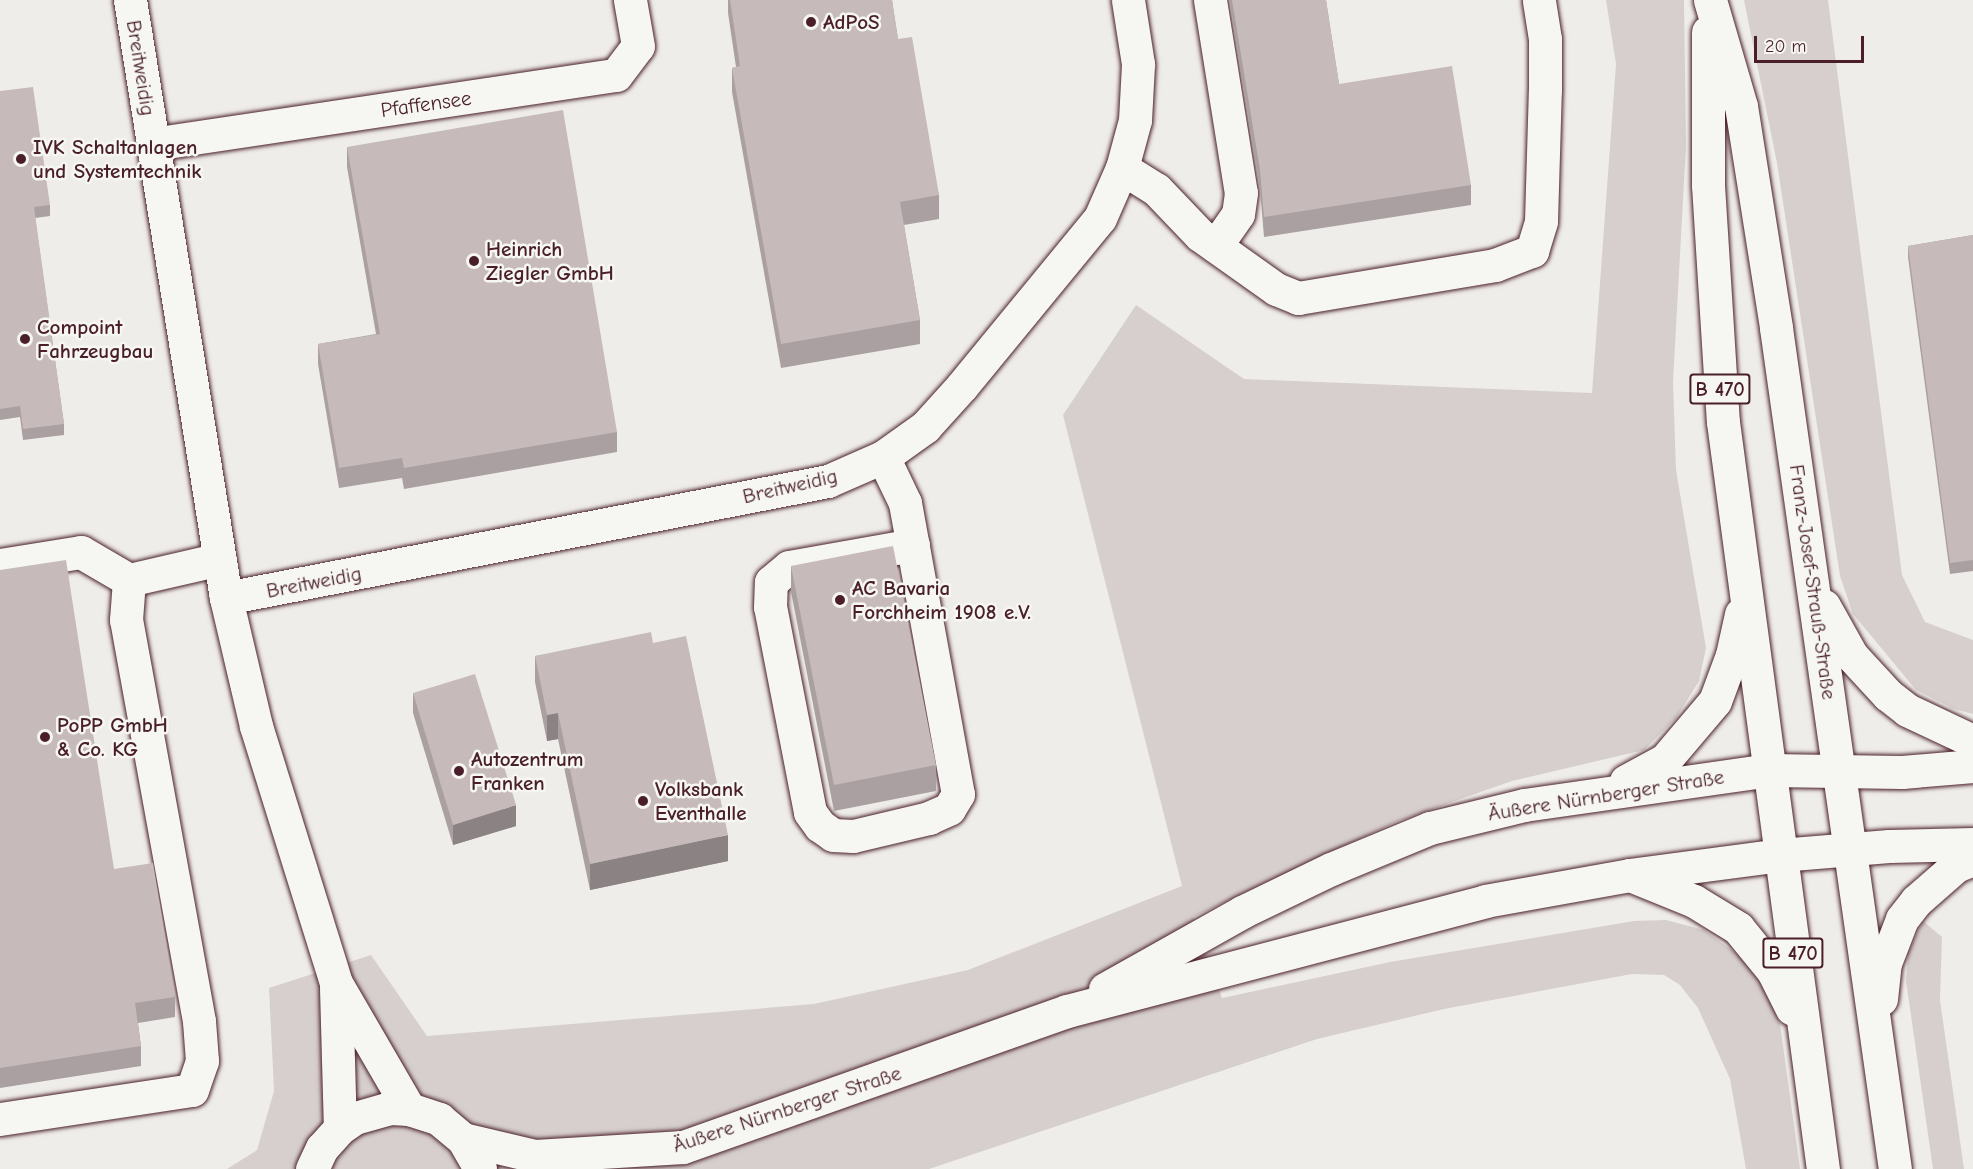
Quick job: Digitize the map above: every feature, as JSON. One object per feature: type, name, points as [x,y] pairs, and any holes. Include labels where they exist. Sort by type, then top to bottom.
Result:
[{"type":"main road","name":"Breitweidig","points":[[130,0],[226,598],[256,726],[336,983],[409,1109]]},
{"type":"main road","name":"Pfaffensee","points":[[153,144],[616,75],[638,46],[630,0]]},
{"type":"main road","name":"Breitweidig","points":[[226,598],[828,481],[883,457],[925,427],[1041,292],[1100,218],[1122,168],[1135,120],[1138,64],[1128,0]]},
{"type":"main road","points":[[1210,0],[1241,194],[1238,214],[1216,246]]},
{"type":"main road","points":[[1122,168],[1156,189],[1216,246],[1276,289],[1298,298],[1495,266],[1532,251],[1541,221],[1545,39],[1539,0]]},
{"type":"main road","name":"Franz-Josef-Strauß-Straße","points":[[1709,0],[1741,106],[1813,579],[1895,1169]]},
{"type":"main road","name":"Franz-Josef-Strauß-Straße","points":[[1709,0],[1713,304],[1723,422],[1822,1169]]},
{"type":"main road","points":[[883,457],[901,489],[913,545],[958,794],[949,809],[929,818],[853,836],[833,835],[820,826],[810,812],[770,607],[771,582],[789,567],[913,545]]},
{"type":"main road","points":[[0,565],[81,552],[129,580],[220,559]]},
{"type":"main road","points":[[1813,579],[1832,624],[1852,656],[1888,695],[1907,710],[1973,741]]},
{"type":"main road","points":[[0,1119],[192,1090],[202,1061],[199,1021],[126,620],[129,580]]},
{"type":"main road","points":[[1608,791],[1665,760],[1716,701],[1732,655],[1745,592]]},
{"type":"main road","name":"Äußere Nürnberger Straße","points":[[1067,1011],[1242,912],[1331,868],[1430,828],[1524,805],[1608,791],[1769,770],[1838,769],[1902,772],[1973,766]]},
{"type":"main road","name":"Äußere Nürnberger Straße","points":[[463,1139],[535,1156],[684,1147],[1067,1011],[1485,901],[1629,874],[1780,855],[1851,849],[1973,844]]},
{"type":"main road","points":[[1877,1039],[1885,963],[1902,919],[1916,901],[1956,866],[1973,859]]},
{"type":"main road","points":[[1629,874],[1694,901],[1738,928],[1773,971],[1806,1050]]},
{"type":"main road","name":"Breitweidig","points":[[336,983],[340,1128]]},
{"type":"main road","points":[[312,1169],[322,1148],[340,1128],[372,1111],[409,1109],[439,1119],[463,1139],[480,1169]]},
{"type":"main road","points":[[633,1169],[684,1147]]},
{"type":"shaded area","points":[[1606,0],[1684,0],[1686,146],[1673,382],[1676,470],[1706,648],[1699,681],[1676,718],[1644,750],[1512,781],[1395,822],[1193,917],[1222,998],[1390,962],[1634,921],[1666,920],[1704,930],[1738,955],[1764,987],[1780,1024],[1800,1169],[1746,1169],[1730,1079],[1698,1008],[1680,985],[1664,975],[1632,974],[1444,1009],[1317,1039],[929,1169],[227,1169],[257,1150],[274,1091],[269,988],[371,955],[427,1036],[814,1004],[968,970],[1182,886],[1063,415],[1136,305],[1244,379],[1592,393],[1616,64]]},
{"type":"shaded area","points":[[1744,0],[1828,0],[1902,575],[1925,622],[1973,640],[1973,714],[1954,709],[1916,690],[1853,614],[1840,576],[1777,163]]},
{"type":"shaded area","points":[[1923,921],[1942,937],[1940,1000],[1964,1169],[1933,1169],[1906,981],[1908,953]]},
{"type":"building","points":[[730,0],[892,0],[898,39],[912,37],[939,195],[900,202],[920,320],[781,344],[732,68],[740,66]]},
{"type":"building","points":[[1232,0],[1326,0],[1339,84],[1452,66],[1471,185],[1264,217],[1260,170]]},
{"type":"building","points":[[33,87],[50,205],[34,207],[64,424],[23,429],[20,406],[0,409],[0,91]]},
{"type":"building","name":"Heinrich Ziegler GmbH","points":[[563,110],[617,432],[404,468],[402,458],[339,468],[318,344],[380,334],[347,147]]},
{"type":"building","points":[[1973,235],[1973,560],[1950,563],[1908,246]]},
{"type":"building","points":[[893,546],[936,765],[834,785],[791,566]]},
{"type":"building","name":"PoPP GmbH & Co. KG","points":[[66,560],[114,869],[153,863],[175,997],[135,1003],[141,1046],[0,1068],[0,570]]},
{"type":"building","name":"Volksbank Eventhalle","points":[[651,632],[653,643],[686,636],[728,835],[590,864],[558,713],[547,715],[535,656]]},
{"type":"building","points":[[475,674],[516,805],[453,825],[413,693]]},
{"type":"place","name":"AdPoS","points":[[811,22]]},
{"type":"place","name":"IVK Schaltanlagen und Systemtechnik","points":[[21,159]]},
{"type":"place","name":"Heinrich Ziegler GmbH","points":[[474,261]]},
{"type":"place","name":"Compoint Fahrzeugbau","points":[[25,339]]},
{"type":"place","name":"AC Bavaria Forchheim 1908 e.V.","points":[[840,600]]},
{"type":"place","name":"PoPP GmbH & Co. KG","points":[[45,737]]},
{"type":"place","name":"Autozentrum Franken","points":[[459,771]]},
{"type":"place","name":"Volksbank Eventhalle","points":[[643,801]]}]
